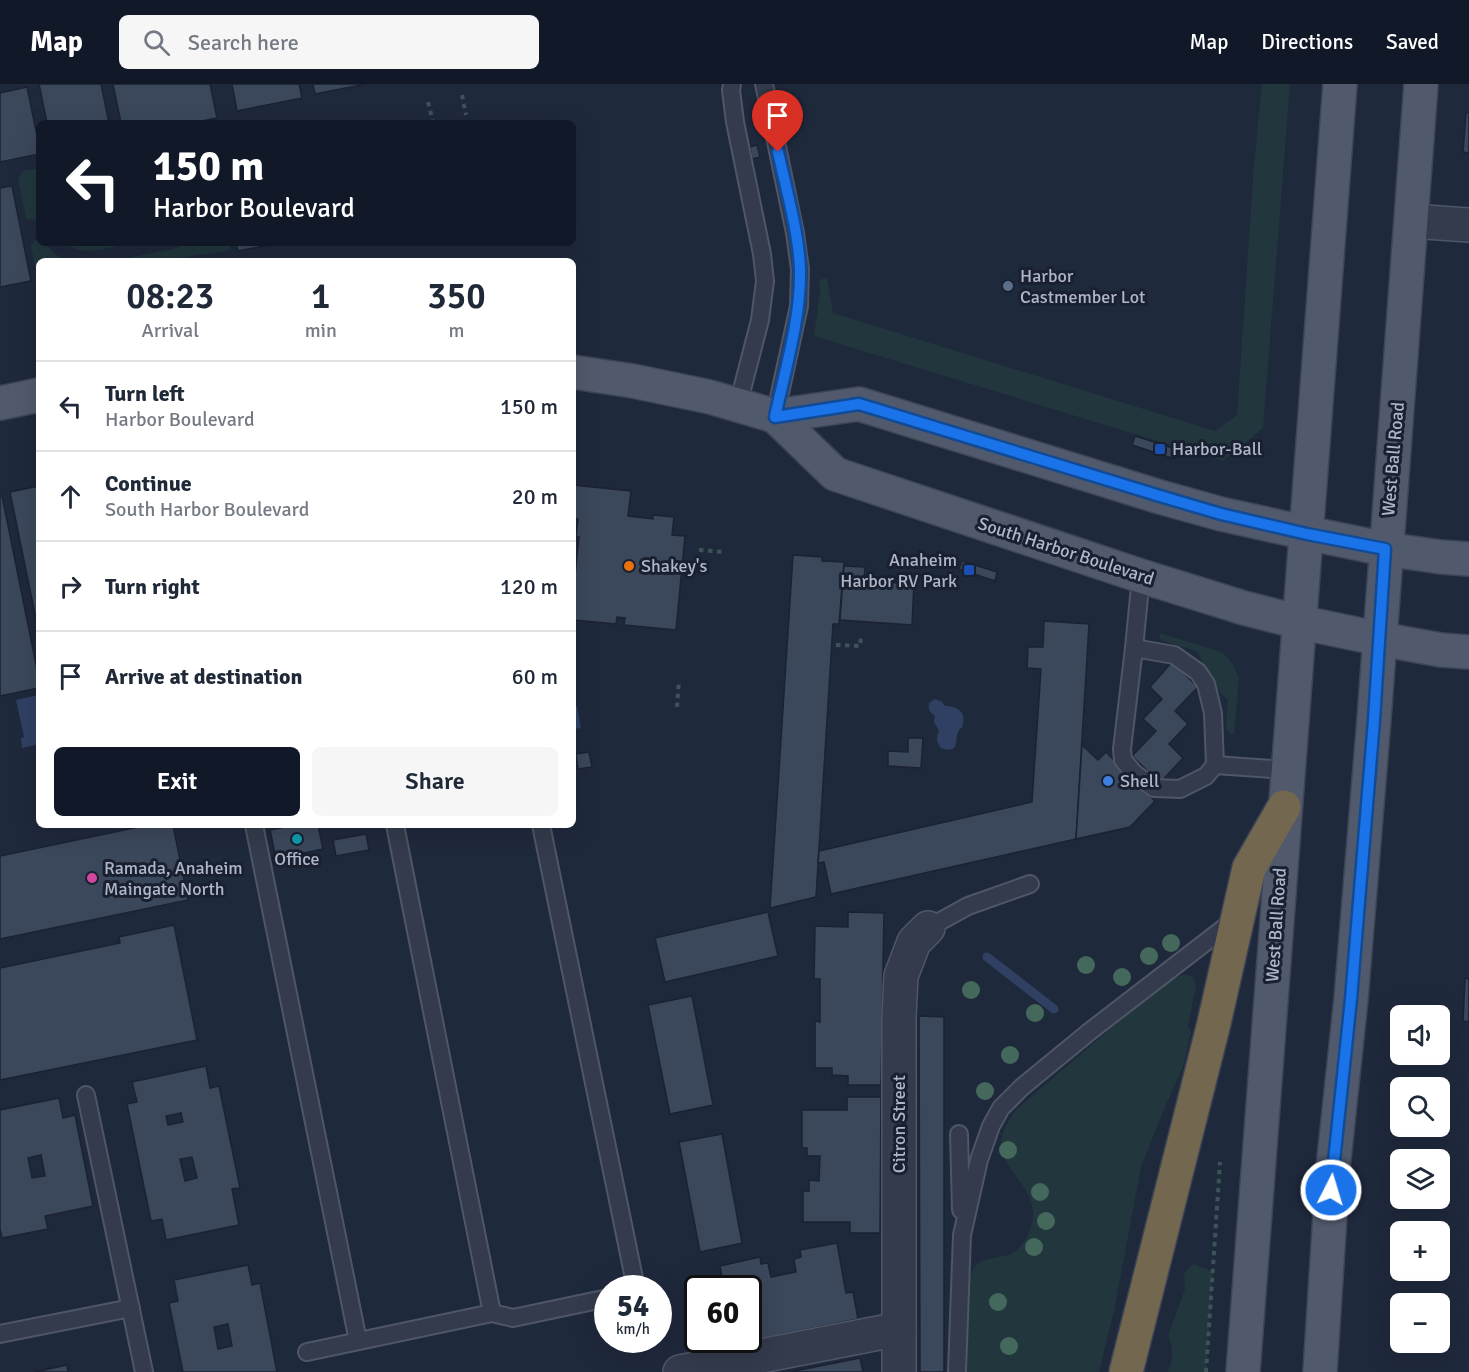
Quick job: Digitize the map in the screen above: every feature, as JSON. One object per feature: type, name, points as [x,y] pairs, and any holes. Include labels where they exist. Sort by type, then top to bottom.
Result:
[{"type":"highway","points":[[1126,1372],[1214,1023],[1249,868],[1284,807]]},
{"type":"main road","name":"West Ball Road","points":[[1243,1372],[1340,84]]},
{"type":"main road","name":"West Ball Road","points":[[1320,1372],[1333,1168],[1351,999],[1421,84]]},
{"type":"main road","name":"South Harbor Boulevard","points":[[576,372],[633,381],[710,397],[775,417],[835,474],[1141,576],[1244,608],[1299,622],[1441,650],[1469,652]]},
{"type":"main road","points":[[0,403],[36,395]]},
{"type":"main road","name":"South Harbor Boulevard","points":[[775,417],[859,404],[1221,514],[1385,549],[1469,559]]},
{"type":"street","points":[[1411,221],[1469,225]]},
{"type":"street","name":"Citron Street","points":[[899,1372],[901,976],[914,942],[928,928]]},
{"type":"street","points":[[680,1372],[899,1329]]},
{"type":"lane","points":[[732,84],[735,122],[762,254],[765,282],[760,320],[738,405]]},
{"type":"lane","points":[[764,84],[795,233],[800,269],[799,306],[775,417]]},
{"type":"lane","points":[[1134,648],[1174,655],[1198,672],[1206,684],[1213,713],[1215,765],[1206,776],[1180,789],[1154,788],[1134,773],[1122,760],[1141,576]]},
{"type":"lane","points":[[1215,765],[1288,770]]},
{"type":"lane","points":[[255,828],[358,1341]]},
{"type":"lane","points":[[396,828],[492,1313]]},
{"type":"lane","points":[[542,828],[633,1275]]},
{"type":"lane","points":[[928,928],[968,906],[1030,884]]},
{"type":"lane","points":[[962,1235],[979,1160],[991,1126],[1001,1108],[1022,1087],[1089,1032],[1239,917]]},
{"type":"lane","points":[[86,1095],[144,1372]]},
{"type":"lane","points":[[957,1372],[962,1235],[959,1134]]},
{"type":"lane","points":[[307,1352],[492,1313],[513,1318],[594,1301]]},
{"type":"lane","points":[[0,1334],[131,1308]]},
{"type":"path","points":[[462,95],[466,115]]},
{"type":"path","points":[[428,102],[432,120]]},
{"type":"path","points":[[699,550],[724,552]]},
{"type":"path","points":[[836,645],[860,645],[861,637]]},
{"type":"path","points":[[677,707],[679,680]]},
{"type":"path","points":[[1206,1372],[1220,1162]]},
{"type":"green space","points":[[1262,84],[1290,84],[1263,428],[1223,461],[814,336],[820,293],[819,280],[827,278],[833,313],[1215,431],[1237,415],[1254,166]]},
{"type":"green space","points":[[36,169],[36,219],[26,218],[18,179],[23,171]]},
{"type":"green space","points":[[36,241],[36,246],[48,246],[61,258],[36,258],[36,270],[31,247]]},
{"type":"green space","points":[[70,246],[118,246],[88,251]]},
{"type":"green space","points":[[180,246],[230,246],[231,250],[179,258],[128,258]]},
{"type":"green space","points":[[1160,633],[1221,652],[1229,659],[1239,679],[1234,734],[1229,733],[1226,728],[1228,700],[1214,686],[1197,651],[1163,641]]},
{"type":"green space","points":[[1185,974],[1193,977],[1196,985],[1188,1026],[1191,1032],[1184,1064],[1141,1167],[1114,1311],[1099,1372],[967,1372],[968,1287],[972,1271],[975,1266],[987,1259],[1008,1255],[1020,1247],[1032,1223],[1033,1210],[1030,1199],[1002,1151],[1001,1140],[1008,1123],[1018,1108],[1129,1013],[1174,978]]},
{"type":"green space","points":[[1194,1264],[1213,1272],[1206,1372],[1168,1372],[1172,1354],[1168,1336],[1185,1289],[1184,1273]]},
{"type":"water","points":[[36,696],[36,745],[22,748],[21,738],[24,737],[16,700]]},
{"type":"water","points":[[935,699],[962,713],[964,719],[962,728],[958,732],[955,746],[952,749],[941,748],[937,742],[939,731],[934,722],[935,716],[929,707],[929,703]]},
{"type":"water","points":[[576,706],[577,706],[581,728],[576,729]]},
{"type":"building","points":[[39,84],[101,84],[108,120],[46,120]]},
{"type":"building","points":[[113,84],[210,84],[217,118],[207,120],[120,120]]},
{"type":"building","points":[[232,84],[299,84],[302,98],[237,111]]},
{"type":"building","points":[[313,84],[366,84],[315,94]]},
{"type":"building","points":[[27,87],[36,130],[36,155],[0,162],[0,93]]},
{"type":"building","points":[[1466,113],[1469,113],[1469,153],[1463,152]]},
{"type":"building","points":[[757,145],[760,157],[752,159],[750,147]]},
{"type":"building","points":[[12,186],[31,281],[0,287],[0,188]]},
{"type":"building","points":[[237,246],[264,246],[238,251]]},
{"type":"building","points":[[1135,436],[1179,450],[1175,459],[1132,445]]},
{"type":"building","name":"Shakey's","points":[[576,485],[631,491],[628,516],[653,519],[653,515],[674,517],[672,535],[685,536],[676,630],[624,625],[625,618],[617,617],[616,624],[576,620],[578,519],[576,519]]},
{"type":"building","points":[[36,487],[36,619],[10,492]]},
{"type":"building","points":[[0,496],[2,496],[36,664],[36,689],[0,696]]},
{"type":"building","points":[[793,555],[822,557],[822,561],[844,562],[839,624],[833,624],[816,897],[770,908]]},
{"type":"building","points":[[962,561],[997,572],[995,581],[959,569]]},
{"type":"building","points":[[844,566],[865,567],[864,581],[914,584],[912,625],[840,620]]},
{"type":"building","points":[[1044,621],[1089,624],[1076,839],[831,894],[824,862],[818,863],[819,851],[1032,802],[1041,669],[1027,668],[1028,647],[1043,647]]},
{"type":"building","name":"Shell","points":[[1172,662],[1198,687],[1175,711],[1188,724],[1169,744],[1183,758],[1160,783],[1132,756],[1156,731],[1143,719],[1162,699],[1150,687]]},
{"type":"building","points":[[908,738],[923,738],[921,768],[888,766],[888,751],[908,752]]},
{"type":"building","name":"Shell","points":[[1082,745],[1098,760],[1106,752],[1155,801],[1130,827],[1076,839]]},
{"type":"building","points":[[589,752],[592,767],[578,769],[576,754]]},
{"type":"building","name":"Ramada, Anaheim Maingate North","points":[[134,828],[174,828],[188,900],[0,939],[0,856]]},
{"type":"building","name":"Office","points":[[319,828],[323,849],[276,859],[270,830]]},
{"type":"building","points":[[366,834],[369,850],[336,856],[333,840]]},
{"type":"building","points":[[768,912],[778,956],[665,982],[655,938]]},
{"type":"building","points":[[848,912],[884,913],[881,1085],[848,1085],[848,1076],[832,1075],[832,1068],[815,1068],[815,1021],[820,1022],[820,979],[814,979],[815,926],[848,927]]},
{"type":"building","points":[[174,925],[197,1040],[0,1080],[0,968],[120,943],[119,937]]},
{"type":"building","points":[[1465,978],[1469,979],[1469,1022],[1463,1021]]},
{"type":"building","points":[[692,996],[713,1105],[670,1114],[648,1005]]},
{"type":"building","points":[[919,1016],[944,1017],[944,1372],[920,1372]]},
{"type":"building","points":[[206,1066],[210,1088],[219,1086],[240,1188],[232,1189],[239,1225],[166,1240],[162,1219],[151,1221],[127,1104],[137,1102],[132,1082]],"holes":[[[181,1113],[183,1122],[168,1125],[166,1116]],[[192,1157],[197,1178],[185,1181],[180,1159]]]},
{"type":"building","points":[[847,1097],[881,1097],[880,1233],[850,1233],[850,1222],[803,1222],[803,1191],[809,1191],[809,1180],[819,1181],[820,1156],[807,1156],[807,1148],[802,1148],[802,1110],[847,1110]]},
{"type":"building","points":[[59,1098],[63,1118],[75,1115],[93,1206],[45,1216],[48,1229],[2,1238],[0,1229],[0,1110]],"holes":[[[41,1155],[45,1176],[32,1178],[28,1158]]]},
{"type":"building","points":[[722,1134],[742,1243],[700,1252],[679,1142]]},
{"type":"building","points":[[837,1243],[846,1293],[853,1292],[858,1319],[762,1338],[762,1275],[722,1275],[720,1266],[760,1257],[761,1264],[768,1263],[771,1277],[796,1272],[794,1259],[801,1257],[800,1250]]},
{"type":"building","points":[[248,1265],[252,1285],[260,1283],[277,1372],[183,1372],[169,1303],[178,1301],[174,1280]],"holes":[[[228,1324],[232,1346],[218,1349],[214,1327]]]},
{"type":"building","points":[[860,1358],[863,1372],[790,1372]]},
{"type":"building","points":[[67,1365],[68,1372],[35,1372]]},
{"type":"waterway","points":[[987,957],[1054,1009]]},
{"type":"place","name":"Harbor Castmember Lot","points":[[1008,286]]},
{"type":"place","name":"Harbor-Ball","points":[[1160,449]]},
{"type":"place","name":"Shakey's","points":[[629,566]]},
{"type":"place","name":"Anaheim Harbor RV Park","points":[[969,570]]},
{"type":"place","name":"Shell","points":[[1108,781]]},
{"type":"place","name":"Office","points":[[297,839]]},
{"type":"place","name":"Ramada, Anaheim Maingate North","points":[[92,878]]},
{"type":"route","points":[[778,152],[800,269],[799,306],[775,417],[859,404],[1221,514],[1385,549],[1374,720],[1351,999],[1331,1190]]}]
